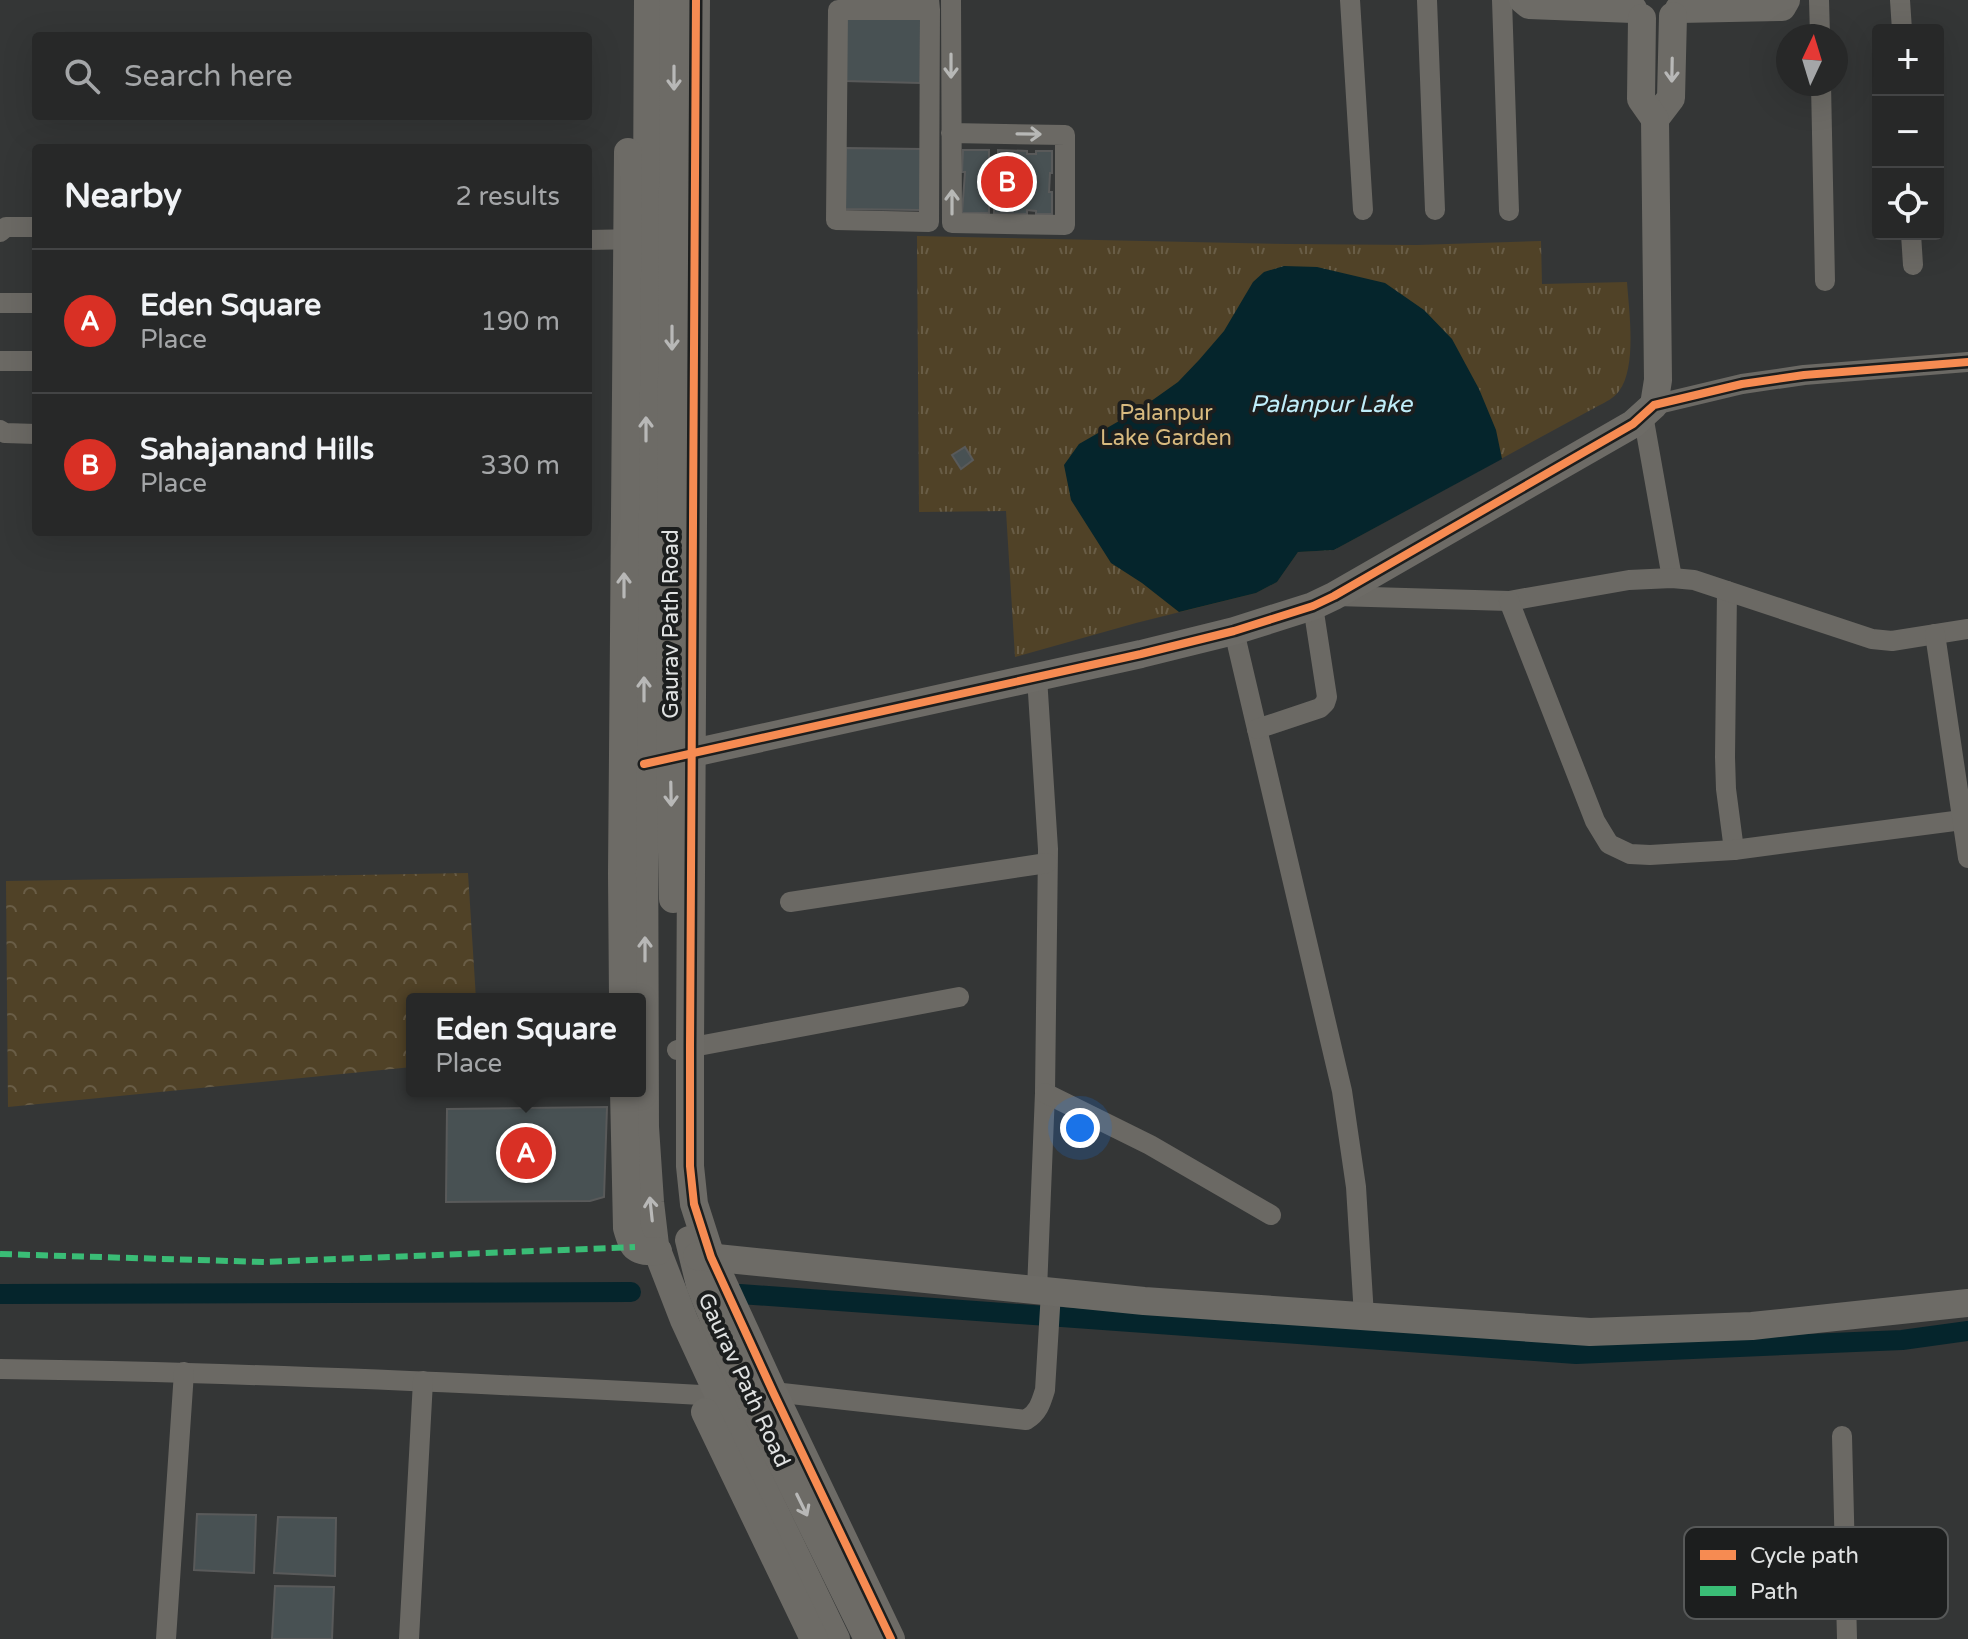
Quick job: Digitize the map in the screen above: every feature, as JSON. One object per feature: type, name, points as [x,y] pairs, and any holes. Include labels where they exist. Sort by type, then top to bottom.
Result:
[{"type":"street","points":[[623,993],[622,858],[636,239],[631,0]]},
{"type":"street","name":"Gaurav Path Road","points":[[648,0],[636,239],[684,1049],[677,1182],[702,1256],[687,1288],[684,1320],[708,1396],[836,1639]]},
{"type":"street","name":"Gaurav Path Road","points":[[674,0],[669,759],[645,1127],[655,1245],[650,1252],[711,1312],[727,1352],[868,1639]]},
{"type":"street","points":[[696,0],[669,759],[1141,654],[1234,631],[1324,601],[1633,424],[1648,410],[1742,384],[1804,375],[1968,362]]},
{"type":"street","points":[[951,0],[951,133],[952,223],[1065,225],[1065,135],[951,133]]},
{"type":"street","points":[[1350,0],[1363,210]]},
{"type":"street","points":[[1427,0],[1435,210]]},
{"type":"street","points":[[1502,0],[1509,211]]},
{"type":"street","points":[[1523,0],[1529,5],[1635,9],[1658,21],[1678,8],[1782,7],[1786,0]]},
{"type":"street","points":[[1819,0],[1820,24]]},
{"type":"street","points":[[1900,0],[1902,24]]},
{"type":"street","points":[[930,5],[929,222],[836,220],[838,10],[930,5]]},
{"type":"street","points":[[1655,119],[1671,98],[1678,8]]},
{"type":"street","points":[[1635,9],[1641,99],[1655,119],[1658,380],[1648,410],[1672,578]]},
{"type":"street","points":[[1821,96],[1825,281]]},
{"type":"street","points":[[0,232],[6,227],[32,227]]},
{"type":"street","points":[[592,240],[636,239]]},
{"type":"street","points":[[1911,240],[1913,265]]},
{"type":"street","points":[[0,303],[32,303]]},
{"type":"street","points":[[0,361],[32,361]]},
{"type":"street","points":[[0,430],[32,434]]},
{"type":"street","points":[[1324,601],[1509,601],[1629,580],[1672,578],[1694,580],[1872,639],[1892,641],[1968,629]]},
{"type":"street","points":[[1727,591],[1725,757],[1734,850]]},
{"type":"street","points":[[1257,729],[1320,708],[1325,703],[1324,601]]},
{"type":"street","points":[[1509,601],[1595,821],[1609,844],[1630,854],[1650,855],[1734,850],[1962,820]]},
{"type":"street","points":[[1234,631],[1342,1091],[1356,1187],[1364,1316]]},
{"type":"street","points":[[1935,634],[1968,858]]},
{"type":"street","points":[[773,1392],[1026,1420],[1040,1406],[1045,1390],[1048,1334],[1045,1093],[1047,863],[1037,677]]},
{"type":"street","points":[[790,902],[1047,863]]},
{"type":"street","points":[[684,1049],[959,997]]},
{"type":"street","points":[[1045,1093],[1150,1145],[1271,1215]]},
{"type":"street","points":[[624,1097],[627,1228],[631,1241],[635,1247],[650,1252],[708,1396],[814,1639]]},
{"type":"street","points":[[702,1256],[1046,1295],[1603,1332],[1752,1326],[1968,1303]]},
{"type":"street","points":[[702,1256],[773,1392],[891,1639]]},
{"type":"street","points":[[684,1320],[711,1312]]},
{"type":"street","points":[[0,1369],[423,1381],[708,1396]]},
{"type":"street","points":[[166,1639],[184,1372]]},
{"type":"street","points":[[409,1639],[423,1381]]},
{"type":"street","points":[[1842,1436],[1844,1527]]},
{"type":"street","points":[[1847,1619],[1847,1639]]},
{"type":"green space","name":"Palanpur Lake Garden","points":[[917,236],[1287,244],[1417,245],[1541,241],[1542,284],[1627,282],[1628,368],[1619,391],[1607,401],[1334,550],[1298,552],[1277,582],[1256,593],[1015,657],[1006,511],[919,512]]},
{"type":"green space","points":[[468,873],[476,993],[406,993],[406,1068],[8,1107],[6,881]]},
{"type":"water","name":"Palanpur Lake","points":[[1284,266],[1317,267],[1385,283],[1424,310],[1452,339],[1479,389],[1496,430],[1502,459],[1334,550],[1298,552],[1277,582],[1256,593],[1179,612],[1111,563],[1071,500],[1064,465],[1079,444],[1140,409],[1178,382],[1224,331],[1253,282],[1264,272]]},
{"type":"building","points":[[846,18],[921,19],[920,83],[845,81]]},
{"type":"building","points":[[846,148],[922,149],[921,210],[845,209]]},
{"type":"building","points":[[963,150],[989,150],[989,167],[998,167],[998,150],[1027,151],[1027,154],[1052,151],[1049,192],[1052,192],[1052,214],[1036,214],[1036,211],[1027,210],[1027,214],[994,213],[994,197],[989,197],[989,213],[962,213]]},
{"type":"building","points":[[965,447],[973,460],[961,469],[952,455]]},
{"type":"building","points":[[607,1107],[604,1197],[590,1201],[446,1202],[447,1109]]},
{"type":"building","points":[[197,1514],[256,1515],[254,1573],[194,1570]]},
{"type":"building","points":[[278,1517],[336,1518],[335,1576],[274,1573]]},
{"type":"building","points":[[275,1586],[334,1587],[332,1639],[272,1639]]},
{"type":"waterway","points":[[0,1294],[631,1292]]},
{"type":"waterway","points":[[740,1294],[1576,1354],[1902,1340],[1968,1331]]},
{"type":"marked path","points":[[0,1254],[264,1262],[635,1247]]},
{"type":"cycle path","points":[[696,0],[690,1047],[690,1166],[694,1204],[711,1257],[891,1639]]},
{"type":"cycle path","points":[[644,764],[1141,654],[1234,631],[1313,606],[1633,424],[1654,405],[1742,384],[1804,375],[1968,362]]},
{"type":"place","name":"Sahajanand Hills","points":[[1007,182]]},
{"type":"place","name":"Eden Square","points":[[526,1153]]}]
